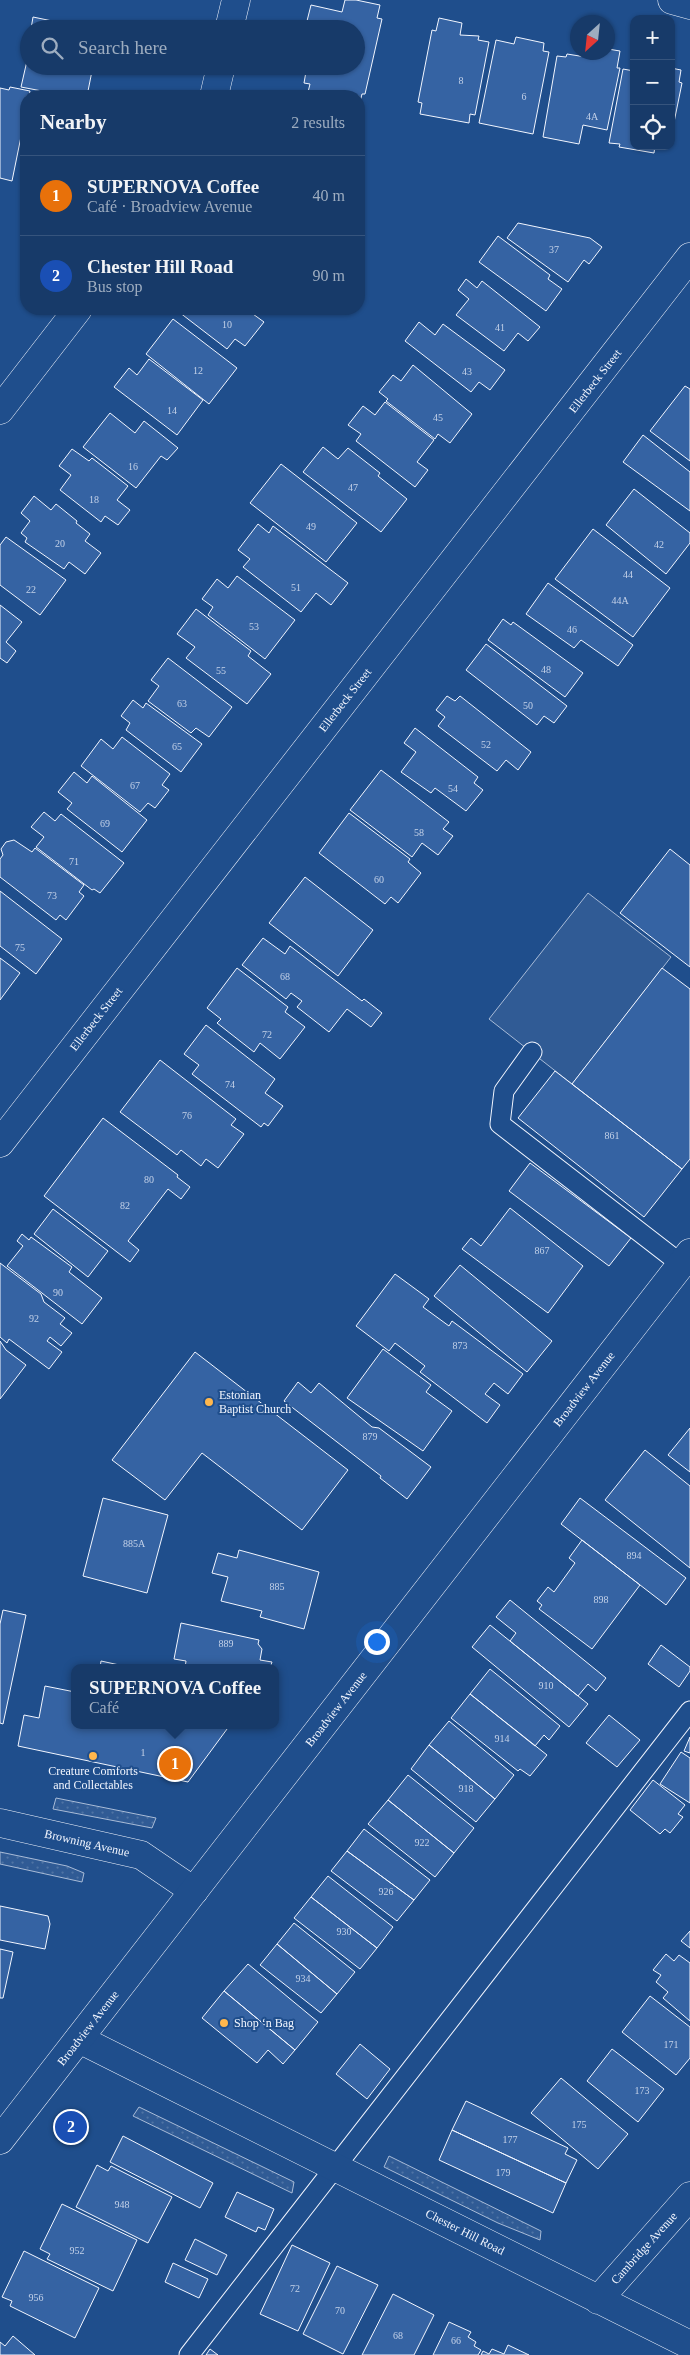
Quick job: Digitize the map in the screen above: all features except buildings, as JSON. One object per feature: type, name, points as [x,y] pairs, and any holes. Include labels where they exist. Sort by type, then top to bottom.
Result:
[{"type":"street","points":[[231,20],[236,0]]},
{"type":"street","points":[[672,0],[690,5]]},
{"type":"street","points":[[215,90],[219,75]]},
{"type":"street","name":"Ellerbeck Street","points":[[0,1143],[690,257]]},
{"type":"street","points":[[0,410],[73,315]]},
{"type":"street","name":"Broadview Avenue","points":[[0,2140],[686,1258]]},
{"type":"street","name":"Browning Avenue","points":[[0,1823],[141,1855],[194,1891]]},
{"type":"street","name":"Chester Hill Road","points":[[79,2039],[334,2165],[598,2300],[690,2344]]},
{"type":"street","name":"Cambridge Avenue","points":[[598,2300],[690,2196]]},
{"type":"lane","points":[[532,1052],[504,1091],[500,1124],[686,1258]]},
{"type":"lane","points":[[189,2355],[334,2165],[690,1711]]},
{"type":"shaded area","points":[[588,893],[671,957],[572,1084],[489,1019]]},
{"type":"shaded area","points":[[56,1798],[156,1818],[152,1828],[53,1809]]},
{"type":"shaded area","points":[[0,1852],[67,1866],[84,1873],[82,1882],[0,1864]]},
{"type":"shaded area","points":[[139,2107],[294,2182],[292,2193],[133,2116]]},
{"type":"shaded area","points":[[389,2156],[541,2231],[540,2240],[498,2223],[384,2167]]},
{"type":"place","name":"Estonian Baptist Church","points":[[209,1402]]},
{"type":"place","name":"Creature Comforts and Collectables","points":[[93,1756]]},
{"type":"place","name":"SUPERNOVA Coffee","points":[[175,1764]]},
{"type":"place","name":"Shop ‘n Bag","points":[[224,2023]]},
{"type":"place","name":"Chester Hill Road","points":[[71,2127]]}]
